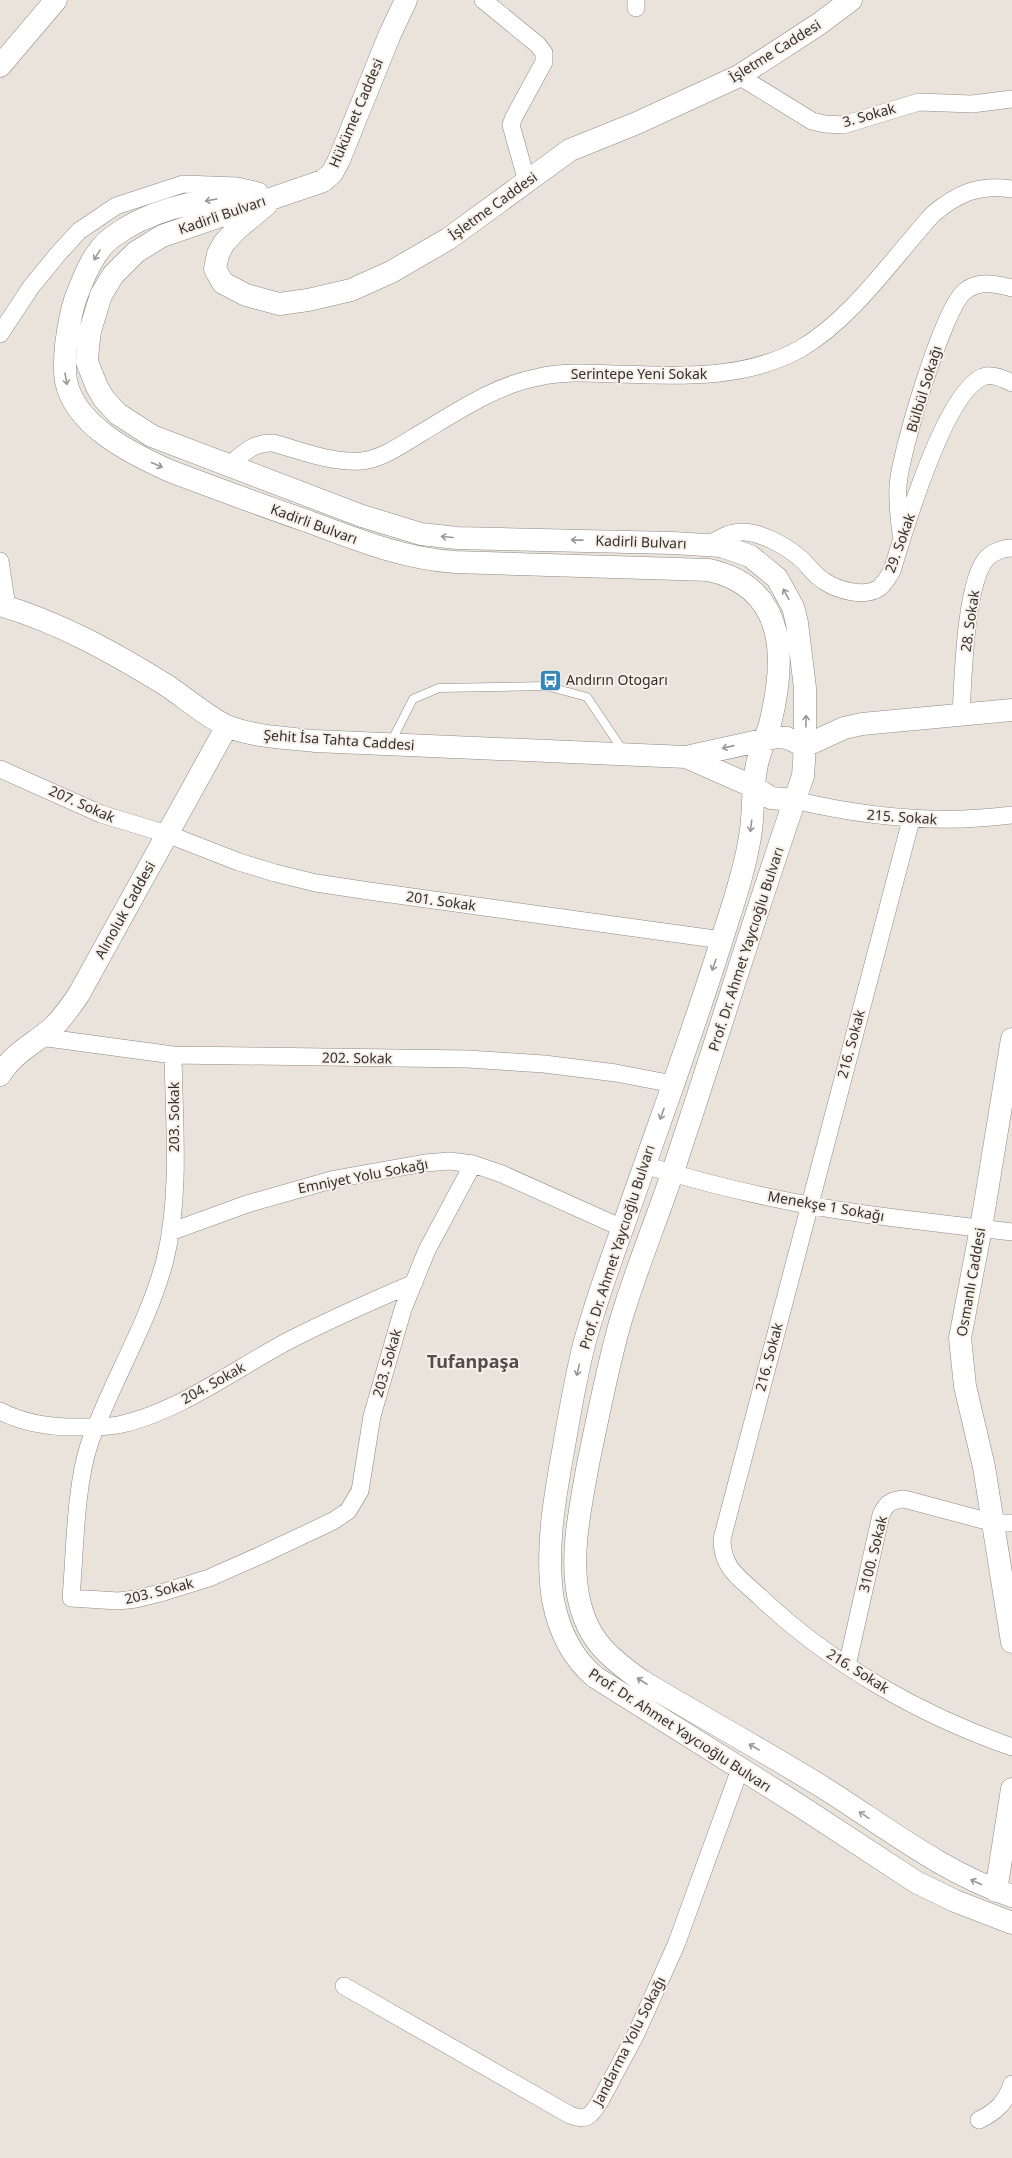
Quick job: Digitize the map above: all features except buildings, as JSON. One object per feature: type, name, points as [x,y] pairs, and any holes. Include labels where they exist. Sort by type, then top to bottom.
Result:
[{"type":"main road","points":[[0,66],[56,0]]},
{"type":"main road","name":"Hükümet Caddesi","points":[[278,195],[310,187],[323,181],[332,172],[351,132],[390,34],[406,0]]},
{"type":"main road","name":"İşletme Caddesi","points":[[278,195],[224,243],[215,263],[218,275],[223,283],[231,289],[279,304],[308,300],[351,290],[391,272],[448,239],[570,150],[637,123],[739,76],[819,24],[851,0]]},
{"type":"main road","name":"Kadirli Bulvarı","points":[[278,195],[162,236],[136,252],[123,264],[106,285],[101,295],[90,331],[87,362],[91,375],[104,400],[118,414],[152,436],[362,516],[420,534],[457,538],[644,541],[708,545],[735,550],[750,556],[777,578],[786,593],[796,618],[805,688],[805,746],[803,776],[794,800]]},
{"type":"main road","name":"Kadirli Bulvarı","points":[[278,195],[236,197],[191,204],[140,221],[119,233],[100,250],[81,284],[74,304],[68,328],[66,349],[66,376],[70,394],[92,423],[122,448],[170,471],[346,536],[422,558],[487,564],[678,568],[709,570],[737,578],[758,596],[767,609],[778,636],[779,651],[777,690],[766,738],[757,764],[754,787]]},
{"type":"main road","name":"Şehit İsa Tahta Caddesi","points":[[3,606],[63,629],[101,647],[161,682],[227,726],[266,736],[390,744],[686,757],[766,738]]},
{"type":"main road","points":[[766,738],[787,738],[805,746],[844,728],[862,724],[1012,710]]},
{"type":"main road","name":"Alınoluk Caddesi","points":[[3,1064],[53,1027],[79,994],[227,726]]},
{"type":"main road","name":"Şehit İsa Tahta Caddesi","points":[[686,757],[754,787]]},
{"type":"main road","points":[[754,787],[772,798],[794,800]]},
{"type":"main road","name":"Prof. Dr. Ahmet Yaycıoğlu Bulvarı","points":[[754,787],[748,843],[722,940],[600,1291],[585,1341],[571,1407],[554,1506],[550,1572],[553,1599],[564,1637],[582,1666],[623,1697],[740,1769],[916,1882],[955,1901],[1012,1923]]},
{"type":"main road","name":"Prof. Dr. Ahmet Yaycıoğlu Bulvarı","points":[[794,800],[673,1174],[619,1327],[608,1369],[577,1532],[576,1572],[580,1603],[589,1629],[596,1642],[608,1655],[642,1680],[824,1788],[938,1863],[962,1876],[1004,1893]]},
{"type":"main road","name":"Osmanlı Caddesi","points":[[1012,1038],[1009,1077],[982,1228],[960,1338],[961,1360],[970,1409],[984,1467],[1003,1523],[1012,1642]]},
{"type":"main road","points":[[1004,1893],[1012,1789]]},
{"type":"street","points":[[483,0],[538,45],[544,53],[544,62],[511,125],[527,182]]},
{"type":"street","name":"3. Sokak","points":[[739,76],[812,121],[825,124],[843,125],[919,102],[972,104],[1012,99]]},
{"type":"street","points":[[0,334],[32,286],[58,254],[79,231],[116,206],[183,184],[237,186],[278,195]]},
{"type":"street","name":"Serintepe Yeni Sokak","points":[[228,466],[249,449],[264,442],[273,443],[329,459],[362,461],[378,456],[400,446],[478,400],[518,382],[539,376],[592,373],[685,376],[738,370],[761,365],[800,349],[840,318],[865,292],[933,214],[948,202],[961,194],[978,189],[1000,187],[1012,189]]},
{"type":"street","name":"Bülbül Sokağı","points":[[901,541],[898,503],[901,467],[921,395],[943,329],[953,306],[966,290],[978,284],[992,284],[1012,288]]},
{"type":"street","name":"29. Sokak","points":[[708,545],[729,534],[743,532],[759,536],[785,547],[799,557],[822,581],[847,592],[878,589],[892,571],[931,456],[956,406],[976,381],[984,376],[992,376],[1012,382]]},
{"type":"street","name":"28. Sokak","points":[[961,715],[968,629],[976,579],[986,558],[994,552],[1012,548]]},
{"type":"street","points":[[0,561],[3,606]]},
{"type":"street","name":"207. Sokak","points":[[0,769],[101,814],[167,834]]},
{"type":"street","name":"215. Sokak","points":[[794,800],[858,814],[910,820],[973,820],[1012,815]]},
{"type":"street","name":"216. Sokak","points":[[910,820],[728,1512],[722,1539],[722,1551],[725,1562],[772,1609],[807,1638],[846,1666],[883,1688],[943,1718],[986,1738],[1012,1747]]},
{"type":"street","name":"201. Sokak","points":[[167,834],[239,862],[316,883],[722,940]]},
{"type":"street","name":"202. Sokak","points":[[40,1037],[173,1055],[514,1062],[572,1066],[673,1084]]},
{"type":"street","name":"203. Sokak","points":[[173,1055],[174,1194],[170,1232],[157,1288],[89,1446],[79,1498],[71,1598],[118,1601],[136,1599],[208,1578],[261,1555],[333,1520],[348,1511],[355,1502],[360,1491],[372,1416],[403,1309],[427,1250],[473,1164]]},
{"type":"street","name":"Emniyet Yolu Sokağı","points":[[170,1232],[254,1202],[335,1179],[425,1163],[450,1161],[473,1164],[531,1186],[622,1228]]},
{"type":"street","name":"Menekşe 1 Sokağı","points":[[644,1165],[673,1174],[809,1205],[857,1213],[1012,1232]]},
{"type":"street","name":"204. Sokak","points":[[0,1411],[18,1419],[45,1426],[96,1428],[118,1425],[158,1412],[288,1341],[414,1283]]},
{"type":"street","name":"3100. Sokak","points":[[846,1666],[881,1515],[885,1506],[893,1500],[904,1499],[1003,1523]]},
{"type":"street","name":"Jandarma Yolu Sokağı","points":[[344,1986],[570,2115],[579,2118],[586,2118],[593,2113],[599,2103],[635,2036],[676,1945],[740,1769]]},
{"type":"street","points":[[979,2120],[993,2114],[999,2108],[1006,2098],[1012,2084]]},
{"type":"lane","points":[[390,744],[413,699],[439,688],[546,686],[587,697],[625,754]]},
{"type":"place","name":"Andırın Otogarı","points":[[550,680]]},
{"type":"district","name":"Tufanpaşa","points":[[473,1362]]}]
